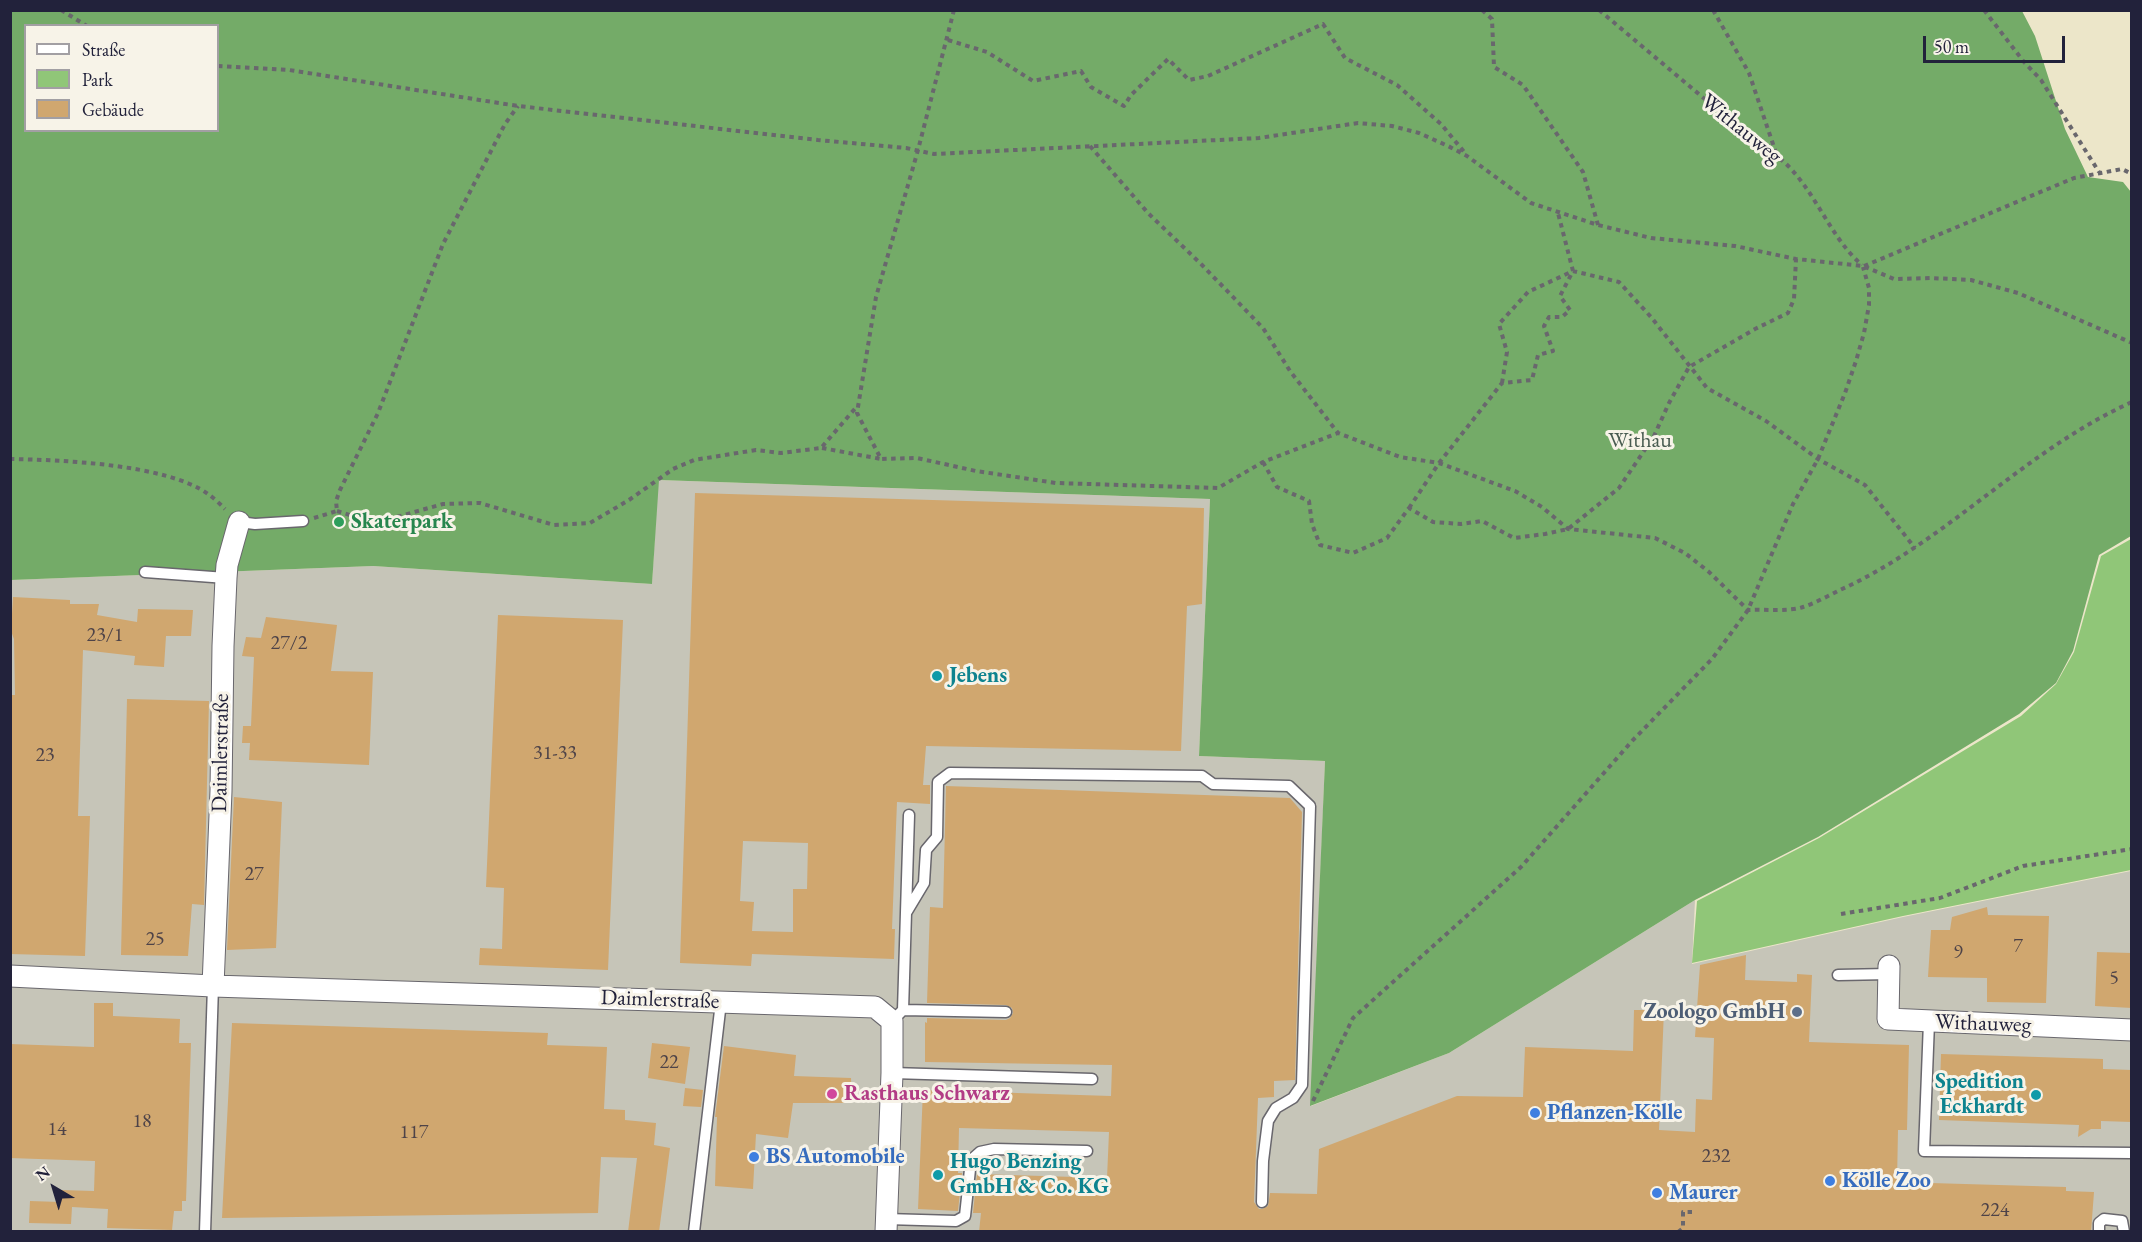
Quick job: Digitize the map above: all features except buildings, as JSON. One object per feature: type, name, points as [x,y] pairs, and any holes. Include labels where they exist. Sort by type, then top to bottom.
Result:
[{"type":"street","name":"Daimlerstraße","points":[[213,986],[226,578],[227,565],[239,522]]},
{"type":"street","name":"Withauweg","points":[[1889,970],[1888,1020],[2132,1030]]},
{"type":"street","name":"Daimlerstraße","points":[[10,976],[213,986],[875,1007],[897,1015]]},
{"type":"street","points":[[886,1225],[892,1073],[897,1015]]},
{"type":"lane","points":[[239,522],[255,524],[303,521]]},
{"type":"lane","points":[[145,572],[226,578]]},
{"type":"lane","points":[[906,913],[924,883],[926,850],[937,837],[938,782],[950,773],[1202,776],[1213,784],[1289,786],[1310,806],[1302,1085],[1293,1098],[1276,1108],[1268,1121],[1263,1161],[1262,1202]]},
{"type":"lane","points":[[909,815],[906,913],[897,1015],[1006,1011]]},
{"type":"lane","points":[[1838,975],[1889,970]]},
{"type":"lane","points":[[205,1232],[213,986]]},
{"type":"lane","points":[[694,1232],[722,1002]]},
{"type":"lane","points":[[1929,1022],[1924,1151],[2132,1153]]},
{"type":"lane","points":[[892,1073],[1092,1079]]},
{"type":"lane","points":[[886,1225],[956,1221],[965,1216],[971,1160],[980,1152],[994,1149],[1087,1151]]},
{"type":"lane","points":[[2098,1232],[2099,1223],[2104,1219],[2122,1221],[2124,1232]]},
{"type":"path","points":[[61,10],[84,24]]},
{"type":"path","points":[[881,459],[857,413],[876,297],[918,150],[954,10]]},
{"type":"path","points":[[1482,10],[1492,19],[1494,67],[1523,85],[1583,172],[1598,225]]},
{"type":"path","name":"Withauweg","points":[[1599,10],[1763,148],[1776,154],[1804,186],[1850,255],[1863,266]]},
{"type":"path","points":[[1713,10],[1749,73],[1776,154]]},
{"type":"path","points":[[1984,10],[2024,62],[2041,80],[2099,172]]},
{"type":"path","points":[[947,40],[987,52],[1033,81],[1081,70],[1091,87],[1124,106],[1131,95],[1168,59],[1189,80],[1208,76],[1323,24],[1345,58],[1397,86],[1441,124],[1467,156]]},
{"type":"path","points":[[219,66],[289,70],[518,105],[918,150],[934,154],[1259,138],[1358,123],[1392,126],[1419,133],[1467,156],[1530,203],[1598,225],[1651,238],[1735,246],[1796,259],[1863,266],[1894,279],[1971,280],[2018,293],[2132,343]]},
{"type":"path","points":[[337,511],[336,501],[340,490],[378,413],[443,244],[505,124],[518,105]]},
{"type":"path","points":[[1090,146],[1148,213],[1263,328],[1290,371],[1338,433],[1400,457],[1439,464],[1515,491],[1542,507],[1568,529]]},
{"type":"path","points":[[1863,266],[2074,178],[2122,169],[2132,174]]},
{"type":"path","points":[[1502,383],[1532,380],[1538,356],[1553,351],[1544,326],[1549,317],[1562,317],[1570,310],[1560,296],[1574,271],[1558,212]]},
{"type":"path","points":[[1568,529],[1619,488],[1654,436],[1689,367],[1788,313],[1794,299],[1796,259]]},
{"type":"path","points":[[1313,1101],[1353,1018],[1521,867],[1633,740],[1712,659],[1748,610],[1793,504],[1818,459],[1845,393],[1864,333],[1869,305],[1869,288],[1863,266]]},
{"type":"path","points":[[1263,462],[1277,487],[1309,501],[1312,524],[1320,545],[1353,553],[1386,538],[1439,464],[1502,383],[1507,352],[1499,324],[1528,292],[1574,271],[1619,282],[1651,317],[1707,388],[1766,421],[1818,459],[1865,485],[1915,548]]},
{"type":"path","points":[[1409,508],[1433,522],[1461,524],[1482,521],[1515,538],[1568,529],[1655,538],[1693,560],[1748,610],[1802,608],[1871,576],[1915,548],[2048,449],[2101,416],[2132,402]]},
{"type":"path","points":[[821,448],[859,404]]},
{"type":"path","points":[[303,521],[337,511],[375,524],[443,504],[480,503],[554,525],[590,523],[629,500],[673,469],[694,460],[756,450],[781,453],[821,448],[881,459],[917,458],[976,471],[1056,483],[1218,488],[1263,462],[1338,433]]},
{"type":"path","points":[[10,459],[85,463],[137,470],[173,478],[208,493],[239,522]]},
{"type":"path","points":[[1841,914],[1940,898],[2023,866],[2132,849]]},
{"type":"path","points":[[1678,1232],[1683,1228],[1683,1212],[1692,1212]]},
{"type":"shaded area","points":[[658,480],[1210,499],[1199,756],[1325,761],[1311,1106],[1449,1053],[1695,900],[1692,964],[1903,917],[2131,871],[2131,1231],[11,1231],[10,580],[373,566],[652,584]]},
{"type":"green space","name":"Withau","points":[[10,11],[2022,11],[2035,36],[2065,129],[2088,177],[2123,182],[2131,192],[2131,536],[2099,555],[2073,651],[2056,683],[2019,714],[1818,837],[1695,900],[1449,1053],[1310,1106],[1325,761],[1199,756],[1210,499],[659,480],[652,584],[373,566],[11,580]]},
{"type":"green space","points":[[2131,539],[2131,870],[1903,916],[1692,963],[1697,901],[1819,838],[2021,716],[2056,684],[2074,652],[2101,556]]},
{"type":"place","name":"Skaterpark","points":[[339,522]]},
{"type":"place","name":"Jebens","points":[[937,676]]},
{"type":"place","name":"Zoologo GmbH","points":[[1797,1012]]},
{"type":"place","name":"Rasthaus Schwarz","points":[[832,1094]]},
{"type":"place","name":"Spedition Eckhardt","points":[[2036,1095]]},
{"type":"place","name":"Pflanzen-Kölle","points":[[1535,1113]]},
{"type":"place","name":"BS Automobile","points":[[754,1157]]},
{"type":"place","name":"Hugo Benzing GmbH & Co. KG","points":[[938,1175]]},
{"type":"place","name":"Kölle Zoo","points":[[1830,1181]]},
{"type":"place","name":"Maurer","points":[[1657,1193]]}]
